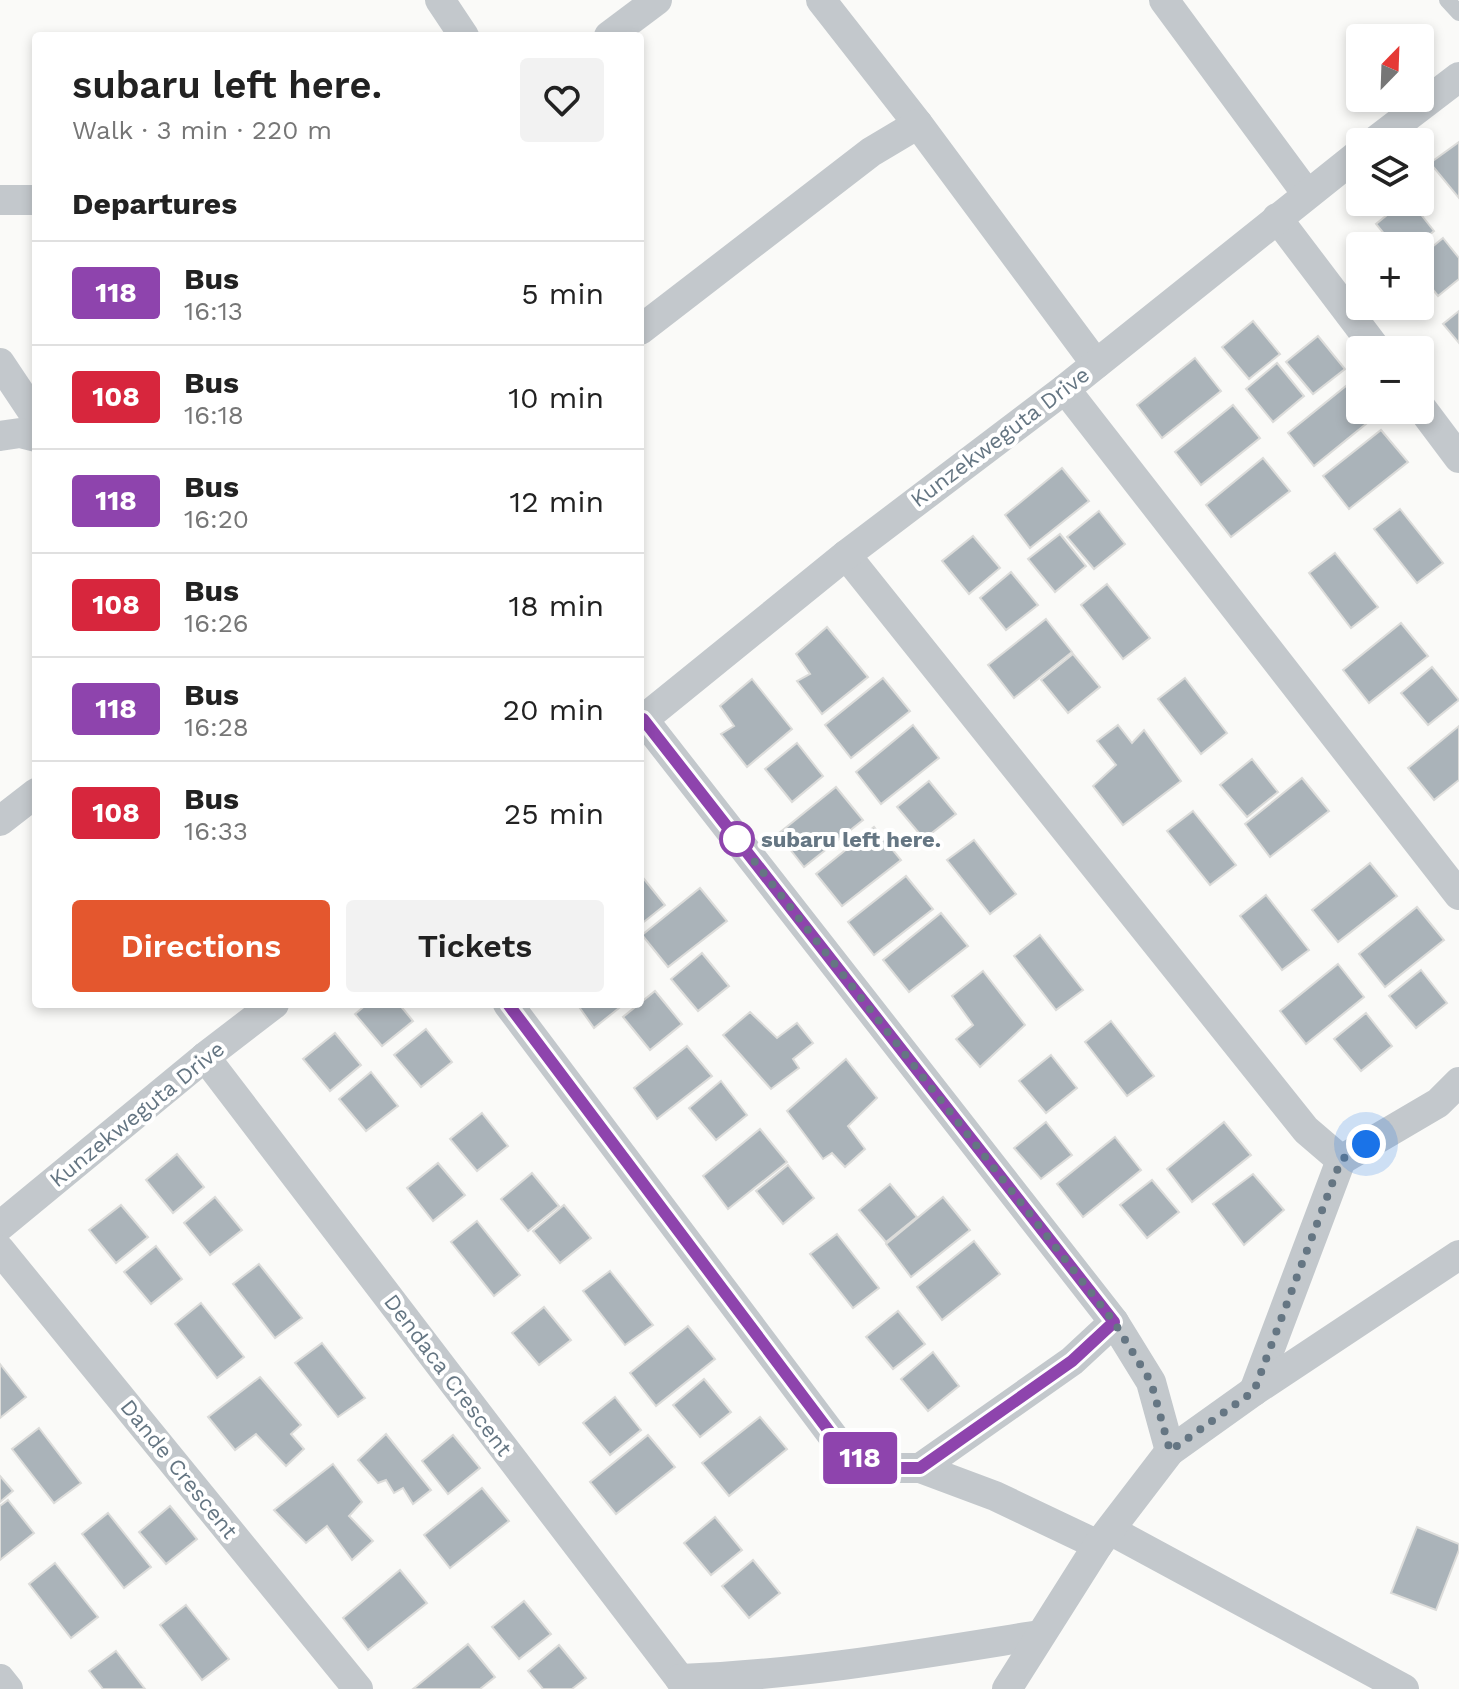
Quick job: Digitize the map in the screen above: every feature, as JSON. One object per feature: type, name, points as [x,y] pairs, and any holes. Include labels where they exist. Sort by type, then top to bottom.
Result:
[{"type":"street","points":[[440,0],[461,32]]},
{"type":"street","points":[[614,32],[657,0]]},
{"type":"street","points":[[821,0],[918,124],[1096,364]]},
{"type":"street","points":[[1164,0],[1307,194]]},
{"type":"street","points":[[1392,128],[1459,77]]},
{"type":"street","points":[[644,327],[871,152],[918,124]]},
{"type":"street","name":"Kunzekweguta Drive","points":[[644,719],[846,555],[1065,389],[1346,164]]},
{"type":"street","points":[[0,200],[32,200]]},
{"type":"street","points":[[1277,218],[1366,336]]},
{"type":"street","points":[[0,363],[32,411]]},
{"type":"street","points":[[1065,389],[1459,895]]},
{"type":"street","points":[[1434,424],[1459,458]]},
{"type":"street","points":[[0,436],[20,433],[32,436]]},
{"type":"street","points":[[846,555],[1306,1130],[1341,1160]]},
{"type":"street","points":[[644,724],[1114,1322],[1151,1382],[1170,1451]]},
{"type":"street","points":[[0,821],[32,796]]},
{"type":"street","name":"Kunzekweguta Drive","points":[[0,1226],[269,1008]]},
{"type":"street","points":[[511,1008],[841,1447],[880,1468],[920,1468],[1104,1537],[1404,1689]]},
{"type":"street","name":"Dendaca Crescent","points":[[205,1057],[680,1686]]},
{"type":"street","points":[[1254,1391],[1341,1160],[1438,1103],[1459,1082]]},
{"type":"street","name":"Dande Crescent","points":[[0,1250],[358,1689]]},
{"type":"street","points":[[1007,1689],[1104,1537],[1170,1451],[1254,1391],[1459,1255]]},
{"type":"street","points":[[920,1468],[1072,1361],[1114,1322]]},
{"type":"street","points":[[680,1686],[812,1670],[1039,1635]]},
{"type":"street","points":[[0,1679],[8,1689]]},
{"type":"lane","points":[[1447,0],[1459,13]]},
{"type":"building","points":[[1459,142],[1459,198],[1434,168],[1434,160]]},
{"type":"building","points":[[1386,216],[1422,216],[1434,231],[1383,232],[1376,224]]},
{"type":"building","points":[[1443,238],[1459,258],[1459,279],[1438,296],[1434,291],[1434,245]]},
{"type":"building","points":[[1459,311],[1459,343],[1443,324]]},
{"type":"building","points":[[1253,321],[1280,354],[1249,379],[1222,347]]},
{"type":"building","points":[[1318,336],[1345,369],[1313,394],[1286,362]]},
{"type":"building","points":[[1195,358],[1221,391],[1162,438],[1137,405]]},
{"type":"building","points":[[1277,363],[1304,396],[1273,422],[1246,389]]},
{"type":"building","points":[[1346,386],[1346,424],[1366,424],[1314,466],[1288,433]]},
{"type":"building","points":[[1233,405],[1260,438],[1201,485],[1175,452]]},
{"type":"building","points":[[1381,430],[1408,462],[1349,509],[1323,476]]},
{"type":"building","points":[[1263,458],[1290,491],[1231,537],[1206,505]]},
{"type":"building","points":[[1062,468],[1089,501],[1030,548],[1005,515]]},
{"type":"building","points":[[1400,509],[1443,563],[1417,583],[1374,529]]},
{"type":"building","points":[[1099,511],[1125,544],[1094,569],[1067,537]]},
{"type":"building","points":[[1060,534],[1086,566],[1055,592],[1028,559]]},
{"type":"building","points":[[973,536],[1000,568],[969,594],[942,561]]},
{"type":"building","points":[[1335,553],[1378,607],[1351,628],[1309,573]]},
{"type":"building","points":[[1011,572],[1038,605],[1006,630],[980,598]]},
{"type":"building","points":[[1107,584],[1150,638],[1123,659],[1081,605]]},
{"type":"building","points":[[1046,619],[1072,652],[1014,698],[988,665]]},
{"type":"building","points":[[1401,623],[1428,656],[1369,703],[1343,670]]},
{"type":"building","points":[[827,627],[868,677],[822,714],[797,681],[810,674],[796,654]]},
{"type":"building","points":[[1073,654],[1100,687],[1068,713],[1041,680]]},
{"type":"building","points":[[1432,667],[1459,700],[1428,725],[1401,693]]},
{"type":"building","points":[[883,678],[910,711],[851,758],[825,725]]},
{"type":"building","points":[[1185,678],[1227,733],[1201,754],[1158,699]]},
{"type":"building","points":[[752,679],[792,729],[747,767],[721,734],[734,726],[720,706]]},
{"type":"building","points":[[913,725],[939,758],[881,804],[856,772]]},
{"type":"building","points":[[1118,725],[1132,743],[1144,730],[1181,781],[1123,825],[1093,786],[1116,765],[1097,741]]},
{"type":"building","points":[[1459,726],[1459,780],[1434,800],[1408,768]]},
{"type":"building","points":[[797,743],[823,776],[792,802],[765,769]]},
{"type":"building","points":[[1252,759],[1278,792],[1247,817],[1220,785]]},
{"type":"building","points":[[1302,778],[1329,811],[1270,857],[1245,824]]},
{"type":"building","points":[[929,781],[956,814],[924,839],[897,807]]},
{"type":"building","points":[[836,787],[863,820],[804,867],[778,834]]},
{"type":"building","points":[[1193,811],[1236,865],[1210,885],[1167,831]]},
{"type":"building","points":[[874,827],[901,860],[842,906],[816,874]]},
{"type":"building","points":[[974,840],[1016,894],[990,914],[947,860]]},
{"type":"building","points":[[1370,863],[1397,896],[1338,942],[1312,910]]},
{"type":"building","points":[[906,876],[933,909],[874,955],[848,922]]},
{"type":"building","points":[[644,879],[665,905],[644,922]]},
{"type":"building","points":[[700,888],[727,921],[668,967],[644,933]]},
{"type":"building","points":[[1266,895],[1309,950],[1282,970],[1240,916]]},
{"type":"building","points":[[1417,907],[1444,940],[1385,987],[1359,954]]},
{"type":"building","points":[[941,913],[968,946],[909,992],[883,960]]},
{"type":"building","points":[[1040,935],[1083,990],[1056,1010],[1014,956]]},
{"type":"building","points":[[702,953],[729,986],[698,1011],[671,979]]},
{"type":"building","points":[[1338,964],[1364,997],[1306,1044],[1280,1011]]},
{"type":"building","points":[[1421,970],[1447,1003],[1416,1028],[1389,996]]},
{"type":"building","points":[[983,971],[1025,1025],[980,1067],[956,1039],[973,1025],[952,996]]},
{"type":"building","points":[[655,991],[682,1024],[650,1050],[623,1017],[634,1008],[644,1008],[644,1000]]},
{"type":"building","points":[[362,1008],[402,1008],[413,1021],[382,1046],[355,1014]]},
{"type":"building","points":[[580,1008],[619,1008],[594,1028]]},
{"type":"building","points":[[750,1012],[777,1038],[797,1023],[813,1043],[793,1059],[799,1068],[771,1089],[723,1035]]},
{"type":"building","points":[[1366,1013],[1392,1046],[1361,1071],[1334,1039]]},
{"type":"building","points":[[1111,1021],[1154,1076],[1127,1096],[1085,1042]]},
{"type":"building","points":[[426,1029],[452,1062],[421,1087],[394,1055]]},
{"type":"building","points":[[335,1033],[361,1065],[330,1091],[303,1059]]},
{"type":"building","points":[[687,1046],[712,1076],[657,1119],[634,1088]]},
{"type":"building","points":[[1051,1055],[1077,1088],[1046,1113],[1019,1081]]},
{"type":"building","points":[[846,1059],[877,1098],[848,1126],[865,1149],[845,1167],[832,1153],[823,1159],[787,1111]]},
{"type":"building","points":[[371,1072],[398,1106],[366,1131],[339,1099]]},
{"type":"building","points":[[721,1081],[747,1115],[716,1140],[689,1108]]},
{"type":"building","points":[[482,1113],[508,1146],[477,1171],[450,1139]]},
{"type":"building","points":[[1046,1122],[1072,1155],[1041,1179],[1014,1148]]},
{"type":"building","points":[[1224,1122],[1251,1155],[1192,1202],[1167,1169]]},
{"type":"building","points":[[760,1129],[787,1162],[728,1209],[703,1176]]},
{"type":"building","points":[[1115,1137],[1141,1170],[1083,1217],[1057,1184]]},
{"type":"building","points":[[177,1154],[204,1187],[173,1213],[146,1180]]},
{"type":"building","points":[[438,1163],[465,1195],[433,1221],[407,1188]]},
{"type":"building","points":[[788,1165],[814,1198],[783,1224],[756,1191]]},
{"type":"building","points":[[532,1173],[559,1206],[528,1231],[501,1199]]},
{"type":"building","points":[[1253,1174],[1284,1210],[1244,1245],[1213,1204]]},
{"type":"building","points":[[1152,1180],[1179,1212],[1147,1238],[1120,1205]]},
{"type":"building","points":[[890,1184],[917,1217],[886,1242],[859,1210]]},
{"type":"building","points":[[215,1197],[242,1230],[210,1255],[184,1223]]},
{"type":"building","points":[[943,1197],[970,1230],[911,1277],[886,1244]]},
{"type":"building","points":[[121,1205],[148,1237],[116,1263],[89,1230]]},
{"type":"building","points":[[564,1205],[591,1238],[560,1263],[533,1231]]},
{"type":"building","points":[[477,1221],[520,1275],[494,1296],[451,1242]]},
{"type":"building","points":[[837,1234],[879,1288],[853,1308],[810,1254]]},
{"type":"building","points":[[974,1241],[1000,1274],[942,1320],[917,1287]]},
{"type":"building","points":[[156,1246],[182,1279],[151,1304],[124,1272]]},
{"type":"building","points":[[259,1264],[302,1318],[275,1338],[233,1284]]},
{"type":"building","points":[[610,1271],[653,1325],[625,1345],[583,1291]]},
{"type":"building","points":[[201,1303],[244,1357],[217,1378],[175,1324]]},
{"type":"building","points":[[544,1307],[571,1340],[539,1365],[512,1333]]},
{"type":"building","points":[[898,1311],[925,1344],[893,1369],[866,1337]]},
{"type":"building","points":[[688,1326],[715,1359],[656,1406],[630,1373]]},
{"type":"building","points":[[322,1343],[365,1398],[338,1417],[295,1363]]},
{"type":"building","points":[[933,1352],[959,1386],[928,1411],[901,1379]]},
{"type":"building","points":[[0,1364],[26,1397],[0,1418]]},
{"type":"building","points":[[260,1377],[301,1425],[291,1434],[304,1449],[286,1466],[256,1434],[235,1450],[208,1417]]},
{"type":"building","points":[[704,1379],[731,1412],[700,1437],[673,1405]]},
{"type":"building","points":[[615,1397],[641,1430],[610,1455],[583,1423]]},
{"type":"building","points":[[760,1417],[787,1449],[729,1496],[702,1463]]},
{"type":"building","points":[[39,1428],[81,1483],[54,1503],[12,1449]]},
{"type":"building","points":[[386,1434],[431,1490],[413,1504],[403,1488],[394,1493],[386,1480],[378,1483],[358,1460]]},
{"type":"building","points":[[453,1435],[480,1468],[448,1494],[422,1461]]},
{"type":"building","points":[[648,1435],[675,1467],[616,1514],[590,1482]]},
{"type":"building","points":[[333,1464],[362,1502],[349,1516],[373,1541],[352,1560],[327,1526],[306,1543],[274,1510]]},
{"type":"building","points":[[0,1476],[13,1491],[0,1502]]},
{"type":"building","points":[[482,1488],[509,1521],[450,1568],[424,1535]]},
{"type":"building","points":[[8,1500],[34,1533],[0,1560],[0,1506]]},
{"type":"building","points":[[170,1506],[197,1539],[166,1564],[139,1532]]},
{"type":"building","points":[[108,1513],[151,1567],[124,1588],[82,1534]]},
{"type":"building","points":[[715,1517],[742,1550],[711,1575],[684,1543]]},
{"type":"building","points":[[1417,1527],[1459,1544],[1436,1610],[1391,1593]]},
{"type":"building","points":[[753,1560],[780,1593],[749,1618],[722,1586]]},
{"type":"building","points":[[55,1563],[98,1617],[71,1638],[29,1584]]},
{"type":"building","points":[[400,1570],[427,1603],[368,1650],[343,1618]]},
{"type":"building","points":[[524,1601],[551,1634],[519,1659],[492,1627]]},
{"type":"building","points":[[186,1605],[229,1659],[202,1680],[160,1625]]},
{"type":"building","points":[[468,1644],[495,1677],[480,1689],[413,1689]]},
{"type":"building","points":[[559,1645],[586,1678],[572,1689],[543,1689],[528,1671]]},
{"type":"building","points":[[116,1651],[145,1689],[103,1689],[89,1671]]},
{"type":"bus line","name":"118","points":[[511,1008],[841,1447],[880,1468],[920,1468],[1072,1361],[1114,1322],[644,720]]},
{"type":"place","name":"subaru left here.","points":[[737,839]]},
{"type":"route","points":[[737,839],[1114,1322],[1151,1382],[1170,1451],[1254,1391],[1341,1160],[1366,1144]]}]
